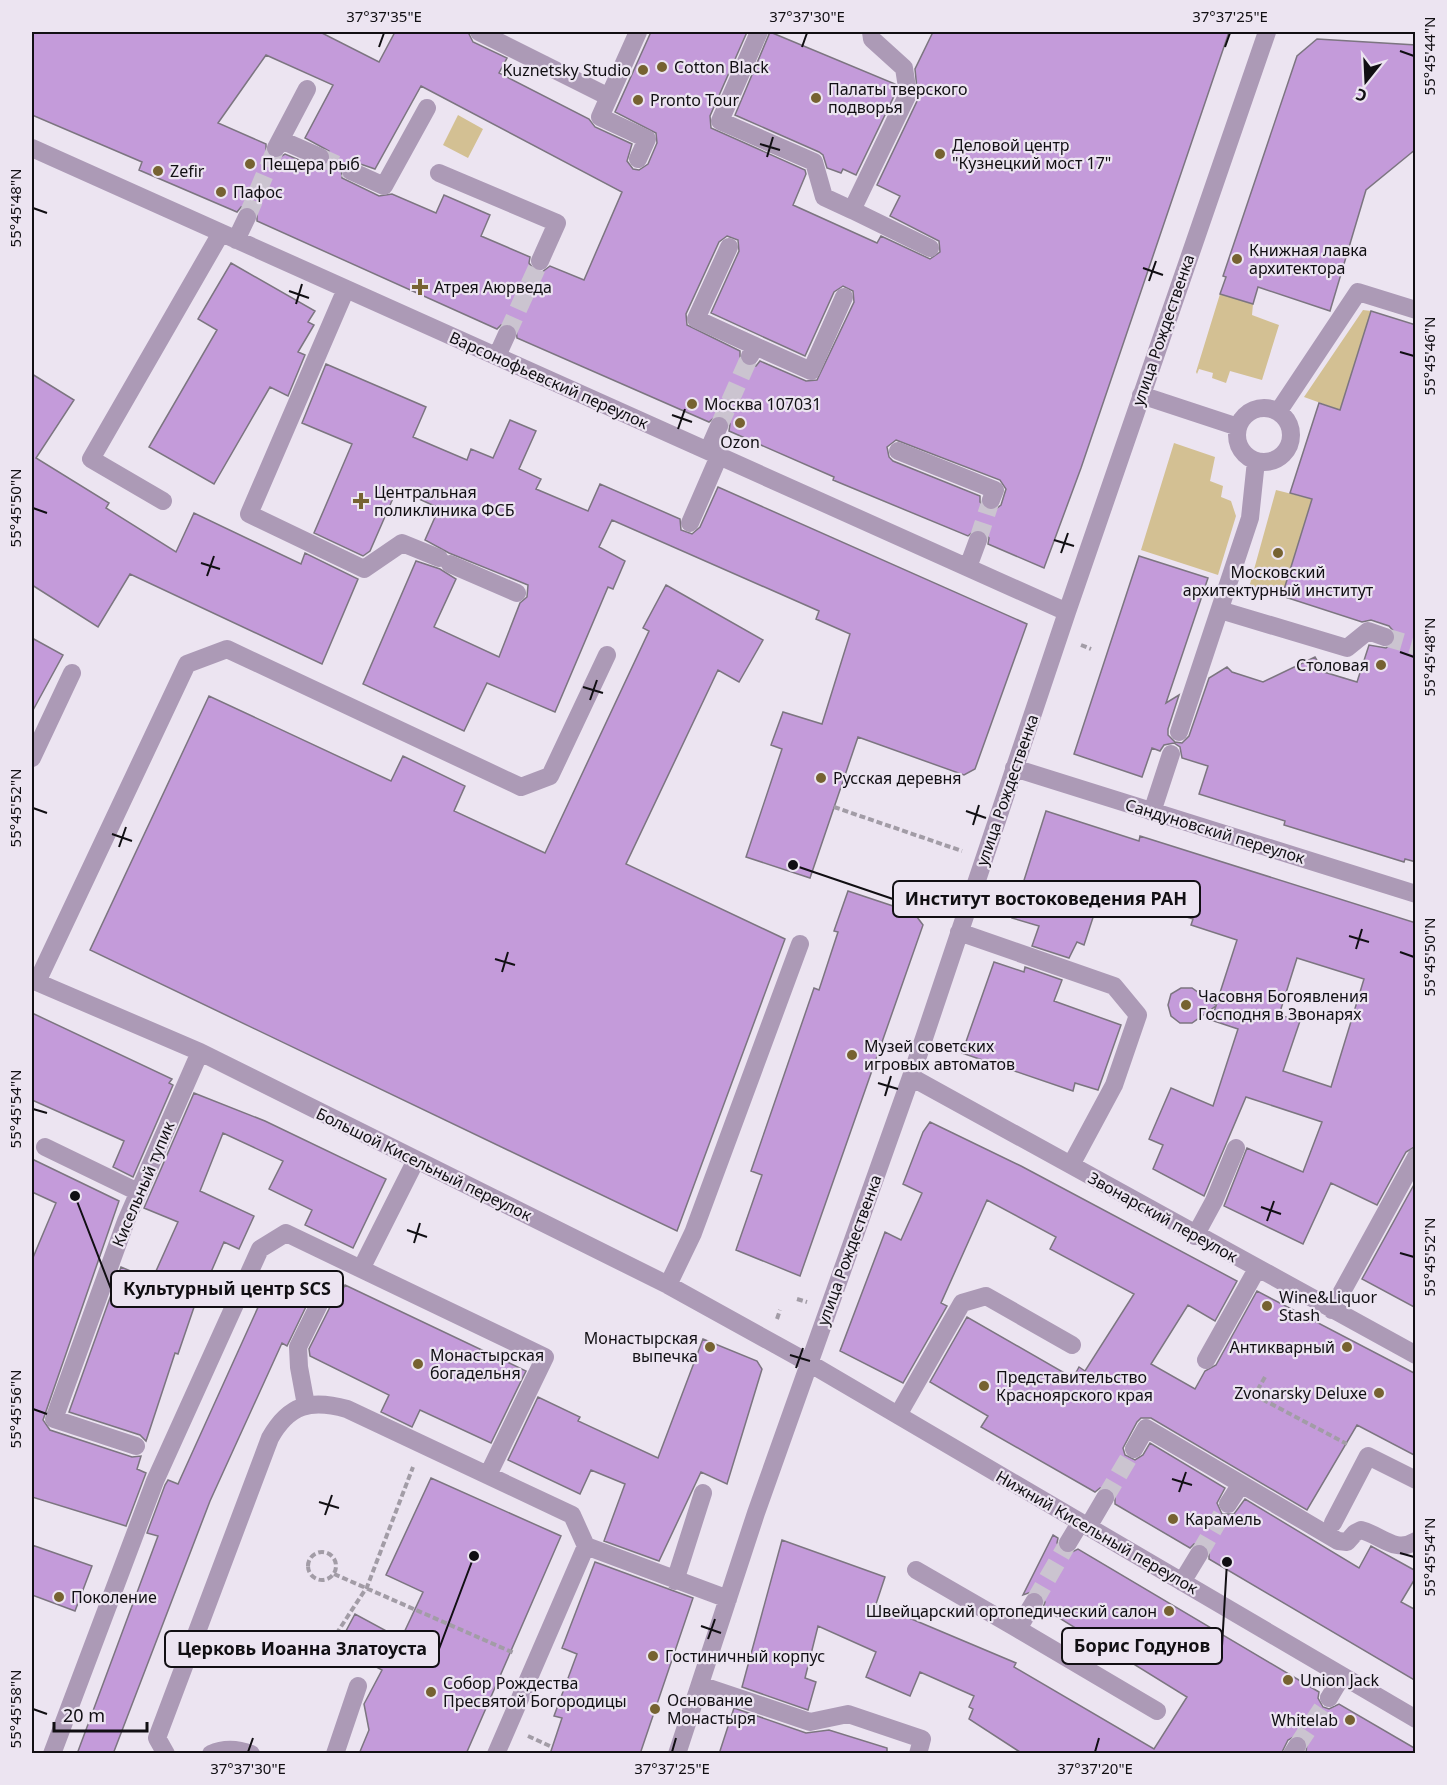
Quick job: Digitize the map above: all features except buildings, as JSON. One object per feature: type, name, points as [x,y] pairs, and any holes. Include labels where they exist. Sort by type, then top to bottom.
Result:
[{"type":"street","points":[[479,32],[609,97]]},
{"type":"street","points":[[638,32],[600,117],[647,139],[638,159]]},
{"type":"street","points":[[759,32],[720,121],[814,162],[824,197],[930,248]]},
{"type":"street","points":[[852,210],[908,94],[904,68],[872,39],[871,32]]},
{"type":"street","name":"улица Рождественка","points":[[677,1754],[809,1363],[911,1077],[1066,612],[1267,32]]},
{"type":"street","points":[[307,89],[278,144],[320,157]]},
{"type":"street","points":[[351,171],[384,186],[427,108]]},
{"type":"street","name":"Варсонофьевский переулок","points":[[32,148],[1066,612]]},
{"type":"street","points":[[439,173],[557,223],[540,261]]},
{"type":"street","points":[[163,501],[91,459],[229,236],[247,217]]},
{"type":"street","points":[[729,247],[696,320],[753,351],[811,371],[844,297]]},
{"type":"street","points":[[346,289],[249,514],[364,569],[402,543],[517,592]]},
{"type":"street","points":[[1278,412],[1358,292],[1416,310]]},
{"type":"street","points":[[497,356],[507,334]]},
{"type":"street","points":[[1141,395],[1238,427]]},
{"type":"street","points":[[1262,408],[1278,412],[1288,423],[1290,444],[1276,460],[1256,461],[1239,448],[1238,427],[1245,415],[1252,411],[1262,408]]},
{"type":"street","points":[[690,523],[714,453],[719,426]]},
{"type":"street","points":[[898,452],[995,490],[992,500]]},
{"type":"street","points":[[1179,732],[1250,518],[1256,461]]},
{"type":"street","points":[[968,567],[978,540]]},
{"type":"street","points":[[1220,610],[1347,648],[1368,631],[1385,637]]},
{"type":"street","points":[[34,981],[187,664],[227,649],[521,787],[550,776],[607,655]]},
{"type":"street","points":[[32,758],[72,673]]},
{"type":"street","points":[[1152,812],[1171,754]]},
{"type":"street","name":"Сандуновский переулок","points":[[1014,768],[1416,894]]},
{"type":"street","points":[[959,932],[1114,986],[1138,1015],[1114,1085],[1071,1165]]},
{"type":"street","points":[[668,1285],[693,1233],[800,944]]},
{"type":"street","name":"Большой Кисельный переулок","points":[[34,981],[200,1052],[668,1285],[809,1363]]},
{"type":"street","name":"Кисельный тупик","points":[[136,1446],[54,1419],[138,1192],[200,1052]]},
{"type":"street","name":"Звонарский переулок","points":[[911,1077],[1196,1236],[1416,1355]]},
{"type":"street","points":[[45,1147],[138,1192]]},
{"type":"street","points":[[1196,1236],[1214,1201],[1236,1148]]},
{"type":"street","points":[[1332,1310],[1416,1157]]},
{"type":"street","points":[[361,1269],[416,1160]]},
{"type":"street","points":[[52,1754],[155,1481],[260,1250],[286,1233],[545,1357],[488,1475]]},
{"type":"street","points":[[1206,1360],[1257,1269]]},
{"type":"street","points":[[306,1405],[298,1367],[298,1347],[330,1282]]},
{"type":"street","points":[[897,1415],[962,1303],[986,1296],[1072,1345]]},
{"type":"street","name":"Нижний Кисельный переулок","points":[[809,1363],[1416,1719]]},
{"type":"street","points":[[166,1754],[157,1738],[270,1438],[279,1422],[306,1405],[327,1404],[347,1409],[572,1515],[586,1546],[728,1599]]},
{"type":"street","points":[[1134,1449],[1146,1428],[1338,1542],[1347,1542],[1361,1530],[1392,1545],[1408,1545],[1416,1541]]},
{"type":"street","points":[[1333,1523],[1368,1456],[1416,1480]]},
{"type":"street","points":[[1228,1504],[1240,1484]]},
{"type":"street","points":[[675,1581],[703,1493]]},
{"type":"street","points":[[1068,1544],[1105,1498]]},
{"type":"street","points":[[496,1754],[586,1546]]},
{"type":"street","points":[[1182,1582],[1199,1554]]},
{"type":"street","points":[[916,1570],[1157,1711]]},
{"type":"street","points":[[1018,1629],[1034,1602]]},
{"type":"street","points":[[1329,1698],[1342,1676]]},
{"type":"street","points":[[700,1685],[810,1722],[848,1714],[922,1739],[918,1754]]},
{"type":"street","points":[[334,1754],[358,1686]]},
{"type":"street","points":[[211,1754],[219,1750],[240,1749],[251,1754]]},
{"type":"path","points":[[834,807],[963,851]]},
{"type":"path","points":[[1265,1377],[1258,1389],[1258,1397],[1368,1456]]},
{"type":"path","points":[[358,1686],[363,1671],[327,1648],[367,1587],[422,1444]]},
{"type":"path","points":[[323,1551],[330,1554],[336,1567],[334,1574],[328,1579],[314,1578],[309,1572],[310,1558],[323,1551]]},
{"type":"path","points":[[334,1574],[535,1662]]},
{"type":"shaded area","points":[[458,115],[483,129],[468,158],[443,145]]},
{"type":"shaded area","points":[[1220,294],[1253,304],[1252,315],[1279,325],[1262,380],[1230,371],[1226,383],[1212,378],[1213,373],[1199,369],[1197,374],[1196,372]]},
{"type":"shaded area","points":[[1363,310],[1371,311],[1340,410],[1304,397]]},
{"type":"shaded area","points":[[1174,443],[1215,457],[1210,481],[1223,486],[1221,497],[1231,501],[1236,516],[1218,575],[1141,550]]},
{"type":"shaded area","points":[[1276,490],[1312,499],[1282,596],[1254,588],[1250,584]]},
{"type":"tunnel","points":[[247,217],[276,148]]},
{"type":"tunnel","points":[[320,157],[351,171]]},
{"type":"tunnel","points":[[507,334],[540,261]]},
{"type":"tunnel","points":[[719,426],[750,356]]},
{"type":"tunnel","points":[[978,540],[991,500]]},
{"type":"tunnel","points":[[1385,637],[1416,646]]},
{"type":"tunnel","points":[[1105,1498],[1134,1449]]},
{"type":"tunnel","points":[[1199,1554],[1228,1504]]},
{"type":"tunnel","points":[[1034,1602],[1068,1543]]},
{"type":"tunnel","points":[[1297,1746],[1329,1698]]},
{"type":"place","name":"Cotton Black","points":[[662,67]]},
{"type":"place","name":"Kuznetsky Studio","points":[[643,70]]},
{"type":"place","name":"Палаты тверского подворья","points":[[816,98]]},
{"type":"place","name":"Pronto Tour","points":[[638,100]]},
{"type":"place","name":"Деловой центр \"Кузнецкий мост 17\"","points":[[940,154]]},
{"type":"place","name":"Пещера рыб","points":[[250,164]]},
{"type":"place","name":"Zefir","points":[[158,171]]},
{"type":"place","name":"Пафос","points":[[221,192]]},
{"type":"place","name":"Книжная лавка архитектора","points":[[1237,259]]},
{"type":"place","name":"Атрея Аюрведа","points":[[420,287]]},
{"type":"place","name":"Москва 107031","points":[[692,404]]},
{"type":"place","name":"Ozon","points":[[740,423]]},
{"type":"place","name":"Центральная поликлиника ФСБ","points":[[361,501]]},
{"type":"place","name":"Московский архитектурный институт","points":[[1278,553]]},
{"type":"place","name":"Столовая","points":[[1381,665]]},
{"type":"place","name":"Русская деревня","points":[[821,778]]},
{"type":"place","name":"Институт востоковедения РАН","points":[[793,865]]},
{"type":"place","name":"Часовня Богоявления Господня в Звонарях","points":[[1186,1005]]},
{"type":"place","name":"Музей советских игровых автоматов","points":[[852,1055]]},
{"type":"place","name":"Культурный центр SCS","points":[[75,1196]]},
{"type":"place","name":"Wine&Liquor Stash","points":[[1267,1306]]},
{"type":"place","name":"Монастырская выпечка","points":[[710,1347]]},
{"type":"place","name":"Антикварный","points":[[1347,1347]]},
{"type":"place","name":"Монастырская богадельня","points":[[418,1364]]},
{"type":"place","name":"Представительство Красноярского края","points":[[984,1386]]},
{"type":"place","name":"Zvonarsky Deluxe","points":[[1379,1393]]},
{"type":"place","name":"Карамель","points":[[1173,1519]]},
{"type":"place","name":"Церковь Иоанна Златоуста","points":[[474,1556]]},
{"type":"place","name":"Борис Годунов","points":[[1227,1562]]},
{"type":"place","name":"Поколение","points":[[59,1597]]},
{"type":"place","name":"Швейцарский ортопедический салон","points":[[1169,1611]]},
{"type":"place","name":"Гостиничный корпус","points":[[653,1656]]},
{"type":"place","name":"Union Jack","points":[[1288,1680]]},
{"type":"place","name":"Собор Рождества Пресвятой Богородицы","points":[[431,1692]]},
{"type":"place","name":"Основание Монастыря","points":[[655,1709]]},
{"type":"place","name":"Whitelab","points":[[1350,1720]]}]
